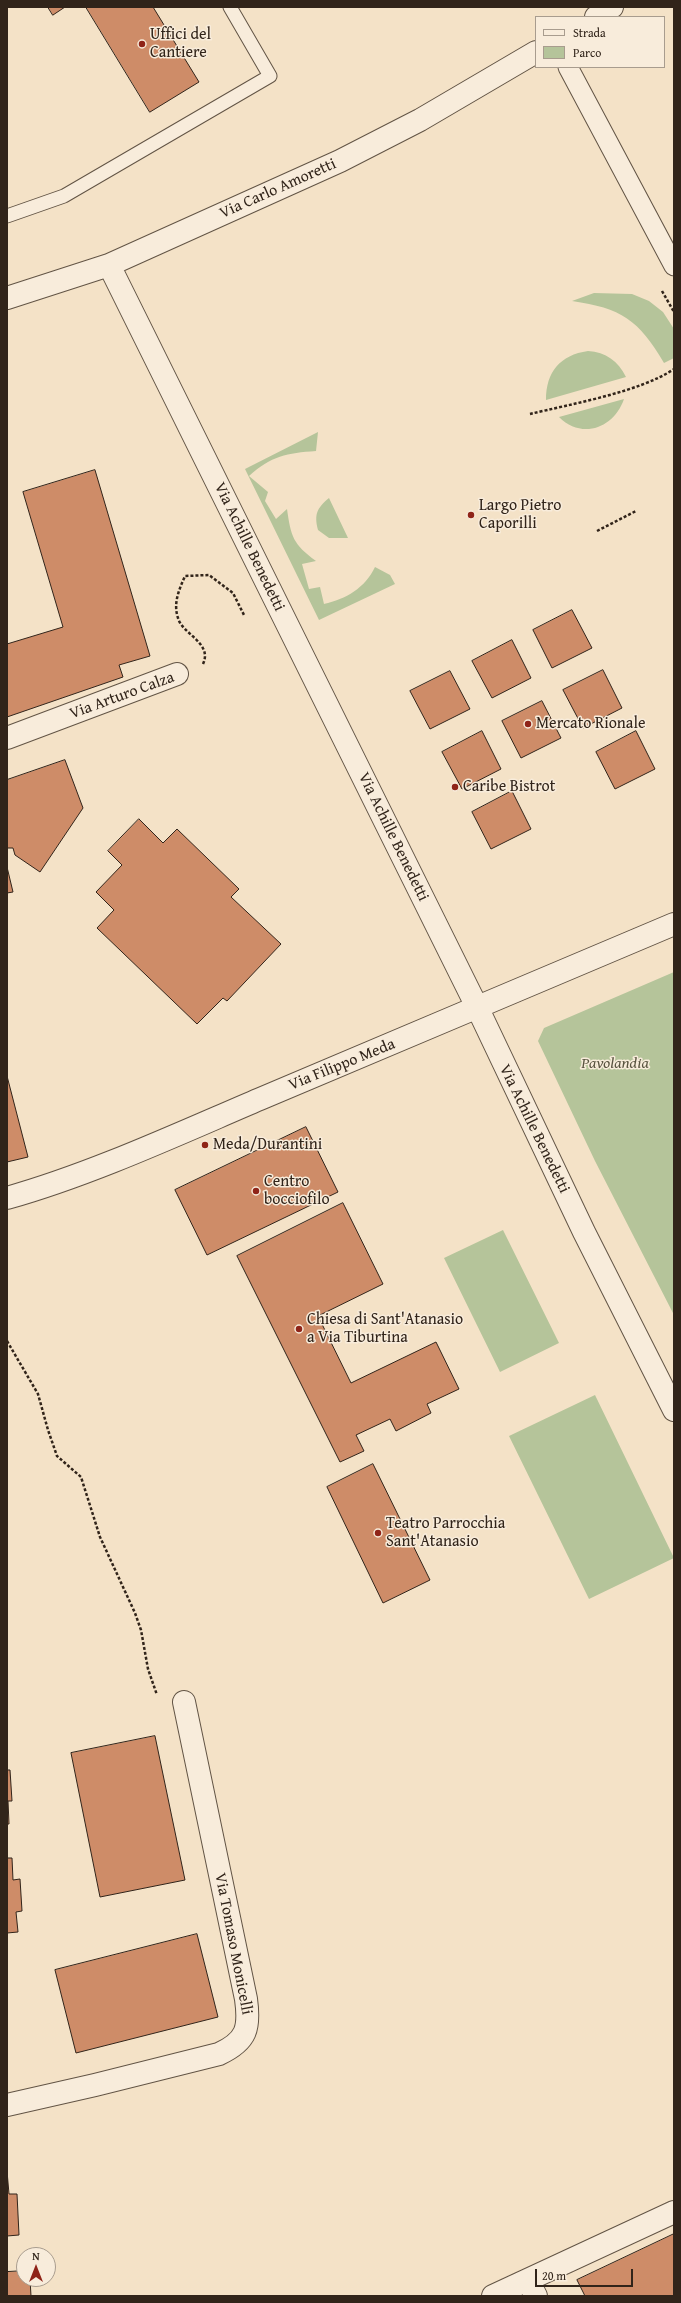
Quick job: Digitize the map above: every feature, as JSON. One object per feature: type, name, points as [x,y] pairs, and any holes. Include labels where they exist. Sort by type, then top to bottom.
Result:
[{"type":"street","points":[[598,16],[612,7]]},
{"type":"street","name":"Via Carlo Amoretti","points":[[7,298],[109,264],[340,161],[420,120],[535,53]]},
{"type":"street","points":[[569,68],[674,266]]},
{"type":"street","name":"Via Achille Benedetti","points":[[109,264],[478,1009],[584,1232],[674,1410]]},
{"type":"street","name":"Via Arturo Calza","points":[[7,738],[177,674]]},
{"type":"street","name":"Via Filippo Meda","points":[[7,1198],[132,1152],[478,1009],[674,924]]},
{"type":"street","name":"Via Tomaso Monicelli","points":[[7,2104],[95,2086],[219,2054],[235,2045],[243,2038],[249,2021],[246,1999],[184,1702]]},
{"type":"street","points":[[493,2296],[532,2288],[674,2212]]},
{"type":"lane","points":[[7,216],[64,196],[270,76],[230,7]]},
{"type":"path","points":[[530,414],[592,400],[646,383],[674,369]]},
{"type":"path","points":[[596,531],[636,511]]},
{"type":"path","name":"Via Arturo Calza","points":[[177,674],[190,674],[200,670],[204,660],[203,649],[178,619],[176,596],[185,576],[209,575],[233,593],[244,614]]},
{"type":"path","points":[[7,1342],[38,1394],[57,1456],[81,1477],[100,1537],[135,1613],[141,1630],[148,1669],[156,1695],[184,1702]]},
{"type":"green space","points":[[594,293],[632,294],[649,301],[663,312],[674,329],[674,358],[664,363],[646,336],[627,318],[604,308],[572,301]]},
{"type":"green space","points":[[588,351],[600,353],[611,358],[623,371],[626,377],[546,400],[549,381],[556,366],[570,356]]},
{"type":"green space","points":[[624,399],[613,417],[605,424],[596,428],[577,428],[568,424],[559,417]]},
{"type":"green space","points":[[318,432],[316,451],[296,453],[280,457],[265,464],[249,476],[268,492],[265,501],[276,519],[287,509],[294,539],[302,550],[316,561],[302,564],[309,589],[320,587],[324,604],[340,599],[354,592],[366,581],[375,567],[390,575],[395,584],[319,620],[245,469]]},
{"type":"green space","points":[[329,498],[348,538],[329,538],[318,530],[316,520],[319,508]]},
{"type":"green space","name":"Pavolandia","points":[[674,972],[674,1315],[595,1161],[538,1041],[544,1028]]},
{"type":"green space","points":[[503,1230],[559,1343],[500,1372],[444,1258]]},
{"type":"green space","points":[[595,1395],[674,1558],[589,1599],[509,1436]]},
{"type":"building","points":[[48,7],[65,7],[53,15]]},
{"type":"building","name":"Uffici del Cantiere","points":[[86,7],[153,7],[199,82],[150,112]]},
{"type":"building","points":[[95,470],[150,656],[119,665],[123,677],[7,717],[7,644],[63,627],[23,492]]},
{"type":"building","points":[[572,610],[592,648],[552,668],[533,630]]},
{"type":"building","points":[[512,640],[531,678],[492,698],[472,661]]},
{"type":"building","points":[[603,670],[622,708],[583,728],[563,690]]},
{"type":"building","points":[[450,671],[470,709],[430,729],[410,691]]},
{"type":"building","points":[[542,701],[561,738],[521,758],[502,721]]},
{"type":"building","points":[[482,731],[501,769],[462,789],[442,752]]},
{"type":"building","points":[[636,731],[655,769],[615,789],[596,752]]},
{"type":"building","points":[[65,760],[83,808],[40,872],[15,855],[13,848],[7,848],[7,780]]},
{"type":"building","points":[[512,791],[531,829],[491,849],[472,812]]},
{"type":"building","points":[[139,819],[163,843],[177,829],[239,889],[231,897],[281,944],[227,1001],[223,998],[197,1024],[97,928],[114,910],[96,892],[122,865],[108,851]]},
{"type":"building","points":[[7,867],[13,892],[7,893]]},
{"type":"building","points":[[7,1076],[28,1157],[7,1162]]},
{"type":"building","name":"Centro bocciofilo","points":[[306,1127],[338,1192],[207,1255],[175,1190]]},
{"type":"building","name":"Chiesa di Sant'Atanasio a Via Tiburtina","points":[[343,1203],[383,1284],[318,1316],[351,1383],[436,1342],[459,1389],[427,1404],[431,1413],[396,1431],[390,1419],[356,1435],[364,1451],[340,1462],[237,1256]]},
{"type":"building","name":"Teatro Parrocchia Sant'Atanasio","points":[[373,1464],[430,1580],[383,1603],[327,1487]]},
{"type":"building","points":[[155,1736],[185,1880],[100,1897],[71,1753]]},
{"type":"building","points":[[7,1770],[10,1770],[12,1801],[8,1801],[9,1824],[7,1824]]},
{"type":"building","points":[[7,1858],[12,1858],[13,1880],[20,1879],[22,1911],[16,1912],[18,1932],[7,1933]]},
{"type":"building","points":[[197,1934],[218,2017],[76,2053],[55,1970]]},
{"type":"building","points":[[7,2171],[9,2194],[17,2194],[19,2235],[7,2236]]},
{"type":"building","points":[[674,2234],[674,2296],[585,2296],[577,2280]]},
{"type":"building","points":[[16,2271],[16,2287],[30,2287],[31,2296],[7,2296],[7,2272]]},
{"type":"place","name":"Uffici del Cantiere","points":[[142,44]]},
{"type":"place","name":"Largo Pietro Caporilli","points":[[471,515]]},
{"type":"place","name":"Mercato Rionale","points":[[528,724]]},
{"type":"place","name":"Caribe Bistrot","points":[[455,787]]},
{"type":"place","name":"Meda/Durantini","points":[[205,1145]]},
{"type":"place","name":"Centro bocciofilo","points":[[256,1191]]},
{"type":"place","name":"Chiesa di Sant'Atanasio a Via Tiburtina","points":[[299,1329]]},
{"type":"place","name":"Teatro Parrocchia Sant'Atanasio","points":[[378,1533]]}]
